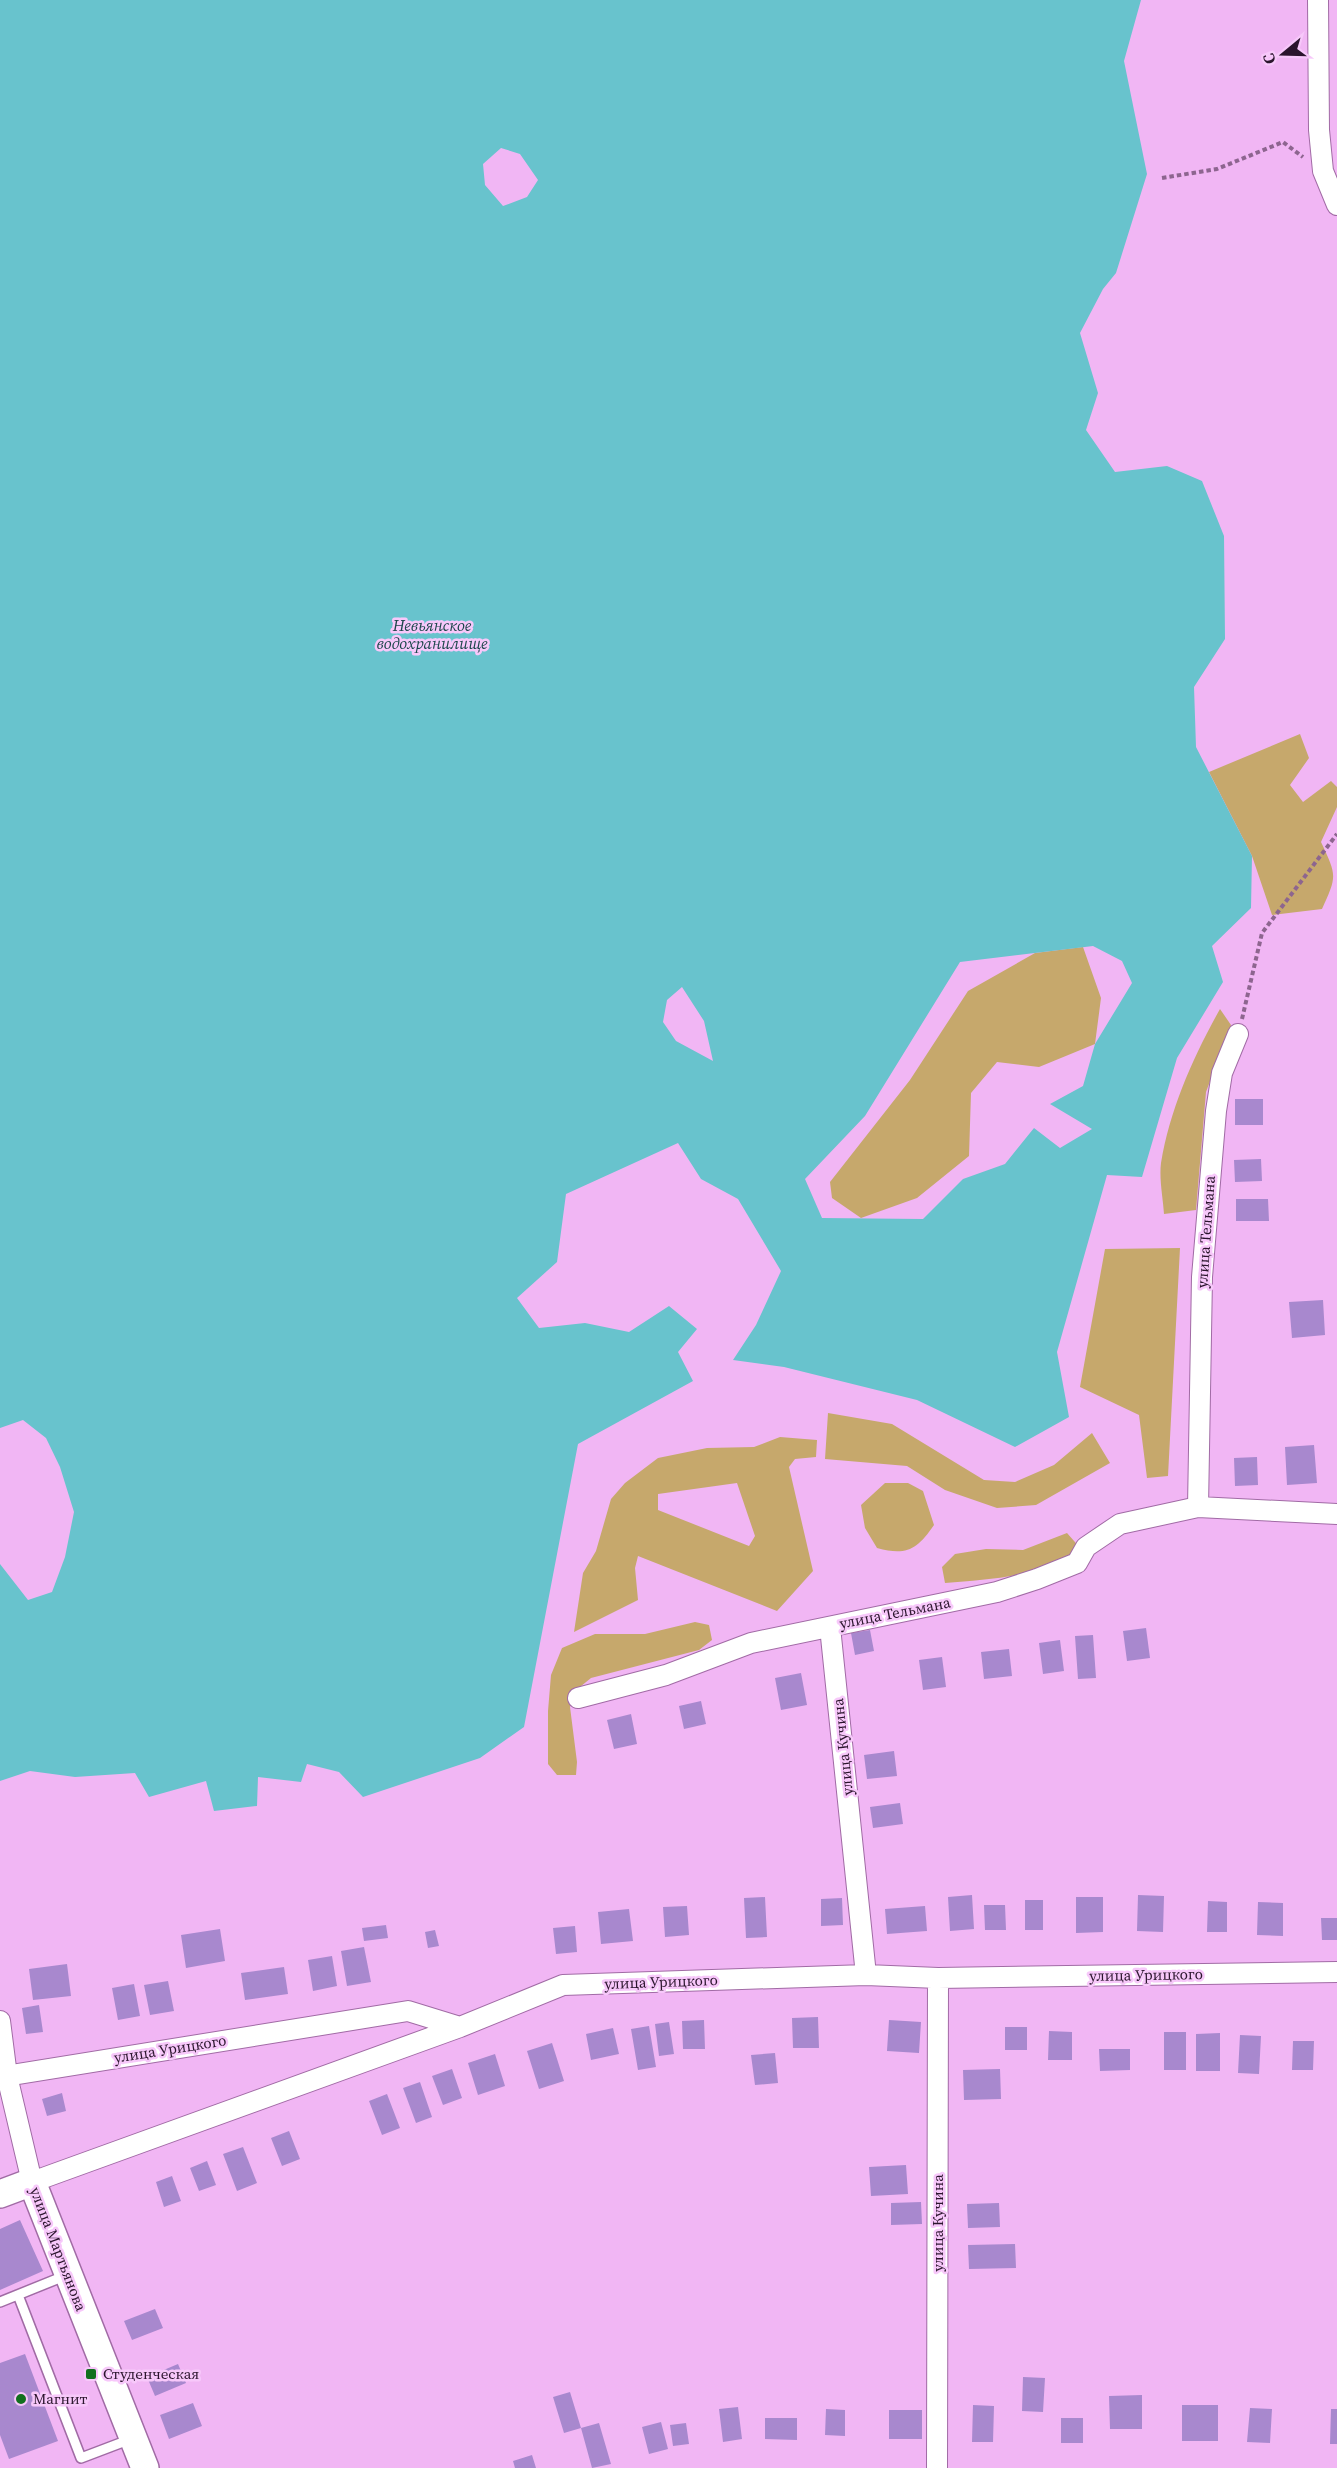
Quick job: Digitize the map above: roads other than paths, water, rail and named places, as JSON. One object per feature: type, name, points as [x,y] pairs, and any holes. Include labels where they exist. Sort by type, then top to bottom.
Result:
[{"type":"street","points":[[1318,0],[1319,130],[1323,171],[1337,205]]},
{"type":"street","name":"улица Тельмана","points":[[1198,1507],[1202,1277],[1213,1146],[1222,1073],[1238,1034]]},
{"type":"street","name":"улица Тельмана","points":[[578,1698],[666,1675],[750,1643],[987,1594],[1037,1580],[1077,1563],[1086,1547],[1120,1524],[1198,1507],[1337,1514]]},
{"type":"street","name":"улица Кучина","points":[[830,1627],[866,1975]]},
{"type":"street","name":"улица Урицкого","points":[[3,2076],[408,2011],[460,2027],[562,1985],[866,1975],[938,1978],[1337,1972]]},
{"type":"street","name":"улица Кучина","points":[[938,1978],[938,2468]]},
{"type":"street","name":"улица Мартьянова","points":[[0,2021],[3,2076],[32,2182],[145,2468]]},
{"type":"street","points":[[0,2194],[460,2027]]},
{"type":"lane","points":[[0,2302],[68,2274]]},
{"type":"lane","points":[[18,2295],[81,2458],[133,2439]]},
{"type":"water","name":"Невьянское водохранилище","points":[[0,0],[1141,0],[1124,61],[1147,174],[1116,273],[1103,289],[1080,333],[1098,393],[1086,430],[1115,472],[1167,466],[1202,481],[1224,536],[1225,639],[1194,687],[1196,747],[1252,856],[1251,908],[1212,946],[1223,982],[1177,1058],[1142,1177],[1107,1175],[1057,1352],[1069,1417],[1015,1447],[917,1400],[784,1367],[733,1360],[756,1325],[781,1271],[738,1199],[701,1179],[678,1143],[566,1194],[557,1262],[517,1298],[539,1328],[585,1323],[629,1332],[669,1306],[697,1329],[678,1352],[693,1381],[578,1444],[524,1727],[480,1758],[363,1797],[339,1772],[307,1764],[301,1782],[258,1777],[257,1806],[214,1811],[206,1781],[149,1797],[135,1773],[75,1777],[30,1771],[0,1781],[0,1564],[28,1600],[52,1592],[65,1557],[74,1512],[60,1467],[46,1438],[23,1420],[0,1428]],"holes":[[[501,148],[520,154],[538,180],[527,197],[503,206],[485,185],[483,164]],[[1093,946],[1122,961],[1132,983],[1095,1044],[1083,1086],[1050,1104],[1092,1129],[1060,1148],[1034,1128],[1005,1164],[963,1179],[923,1219],[822,1218],[805,1179],[865,1116],[960,962]],[[682,987],[704,1021],[713,1061],[676,1041],[663,1022],[667,1000]]]},
{"type":"place","name":"Студенческая","points":[[91,2374]]},
{"type":"place","name":"Магнит","points":[[21,2399]]}]
